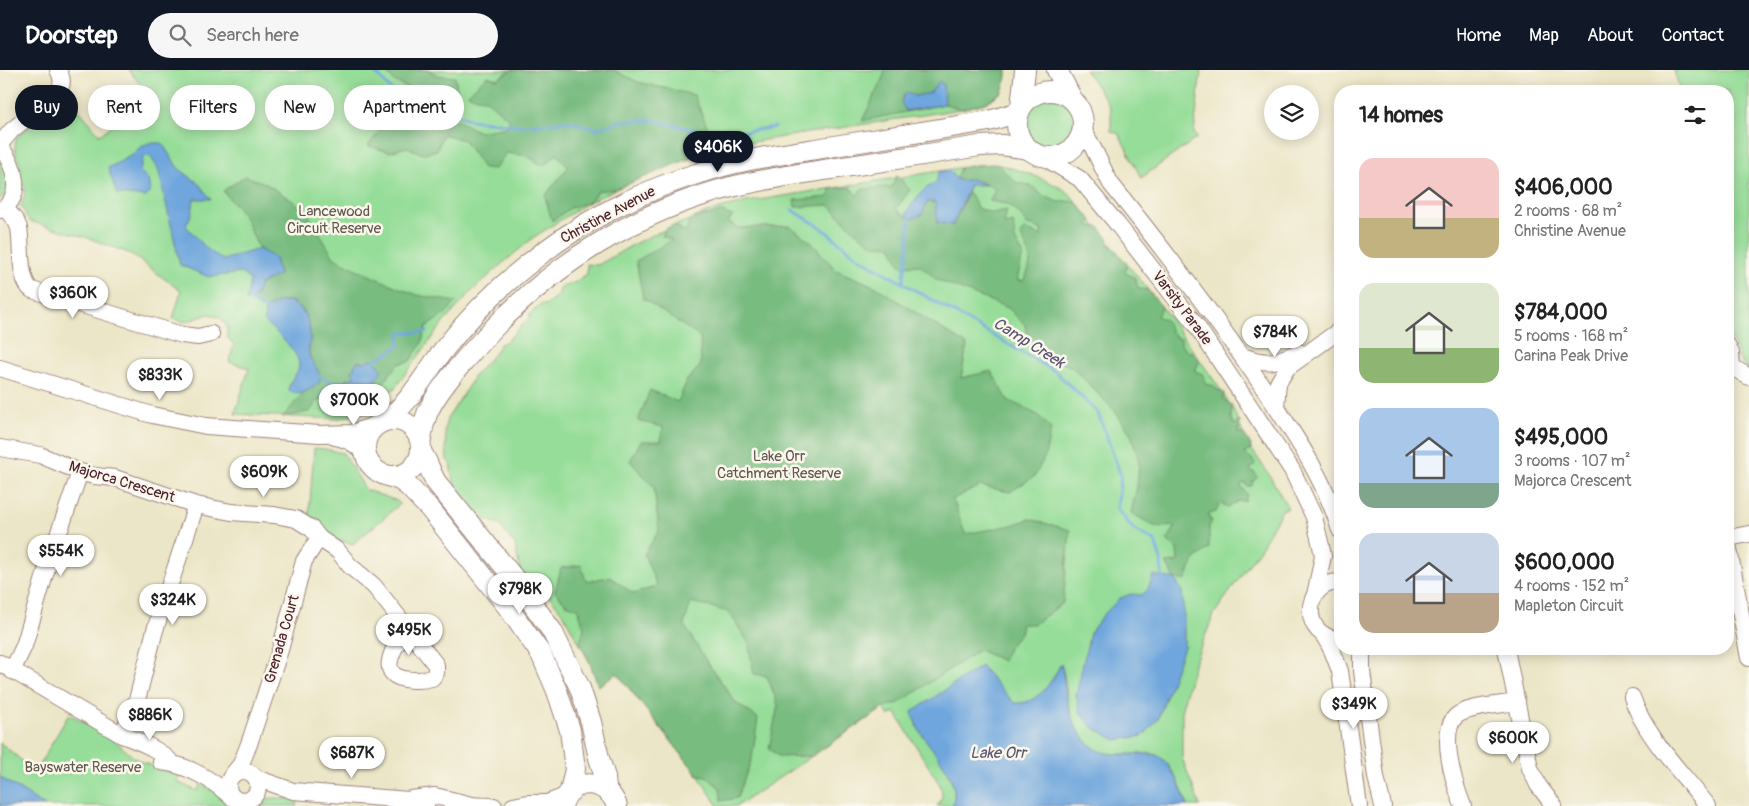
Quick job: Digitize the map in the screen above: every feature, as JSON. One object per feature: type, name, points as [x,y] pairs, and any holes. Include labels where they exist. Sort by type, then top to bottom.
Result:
[{"type":"main road","points":[[1020,109],[1028,99],[1045,90],[1055,90],[1064,93],[1080,108],[1083,130],[1079,140],[1063,154],[1053,157],[1035,153],[1022,141],[1018,132],[1017,122],[1025,70]]},
{"type":"main road","points":[[1057,70],[1072,99]]},
{"type":"main road","name":"Christine Avenue","points":[[380,423],[400,409],[450,342],[504,285],[546,249],[626,202],[675,181],[751,159],[989,121],[1020,109]]},
{"type":"main road","name":"Christine Avenue","points":[[421,446],[428,413],[440,393],[469,355],[509,312],[549,277],[580,255],[616,232],[660,211],[696,197],[730,187],[790,175],[980,146],[1002,145],[1035,153]]},
{"type":"main road","points":[[566,798],[575,769],[570,730],[557,691],[540,654],[507,606],[430,509],[400,480],[376,471],[370,464],[366,456],[366,439],[380,423],[393,419],[409,424],[415,430],[436,482],[552,630],[580,688],[605,776],[606,789]]},
{"type":"main road","points":[[385,475],[404,474],[412,469],[418,461],[421,446]]},
{"type":"main road","points":[[566,798],[578,786],[597,785],[606,789],[611,794],[617,806]]},
{"type":"street","points":[[58,70],[62,82],[57,94],[12,130],[0,145],[9,158],[15,185],[14,197],[3,209],[16,222],[19,228],[24,280],[32,290],[182,335],[198,337],[211,334]]},
{"type":"street","name":"Varsity Parade","points":[[1083,130],[1111,184],[1169,256],[1242,356],[1276,407],[1322,483],[1334,514]]},
{"type":"street","name":"Varsity Parade","points":[[1035,153],[1080,179],[1118,225],[1196,325],[1292,470],[1314,517],[1323,556],[1310,612],[1316,628],[1323,634]]},
{"type":"street","points":[[1276,407],[1278,383],[1287,368],[1334,334]]},
{"type":"street","points":[[1242,356],[1257,361],[1276,362],[1326,340]]},
{"type":"street","points":[[0,368],[180,422],[231,429],[320,434],[351,433],[380,423]]},
{"type":"street","points":[[1734,371],[1749,377]]},
{"type":"street","points":[[320,434],[350,441],[358,446],[366,456]]},
{"type":"street","name":"Majorca Crescent","points":[[0,448],[40,455],[80,472],[94,476],[115,478],[196,505],[231,512],[274,515],[296,519],[312,530],[319,538],[338,550],[350,566],[374,586],[408,629]]},
{"type":"street","points":[[80,472],[49,560],[24,646],[6,667],[122,735],[139,741],[162,753],[172,763],[198,774],[235,800],[244,802],[293,790]]},
{"type":"street","points":[[122,735],[137,700],[155,630],[196,505]]},
{"type":"street","points":[[1734,537],[1749,534]]},
{"type":"street","name":"Grenada Court","points":[[231,776],[241,764],[249,744],[280,650],[304,561],[319,538]]},
{"type":"street","points":[[1734,577],[1749,658]]},
{"type":"street","points":[[1315,595],[1327,584],[1334,583]]},
{"type":"street","points":[[1323,634],[1334,638]]},
{"type":"street","points":[[1323,634],[1340,671],[1359,806]]},
{"type":"street","points":[[1362,655],[1362,672],[1376,778],[1383,806]]},
{"type":"street","points":[[1507,655],[1533,777],[1554,806]]},
{"type":"street","points":[[1632,697],[1647,729],[1708,806]]},
{"type":"street","points":[[1463,806],[1452,776],[1447,735],[1449,726],[1460,714],[1469,710],[1517,702]]},
{"type":"street","name":"Grenada Court","points":[[249,744],[250,763],[256,777]]},
{"type":"street","points":[[198,774],[231,776],[238,772],[247,771],[256,777],[293,790],[361,801],[409,800],[435,796],[472,805]]},
{"type":"street","points":[[231,776],[228,788],[231,796]]},
{"type":"street","points":[[252,799],[259,787],[256,777]]},
{"type":"street","points":[[513,806],[528,803],[547,803],[566,798]]},
{"type":"street","points":[[409,800],[426,806]]},
{"type":"street","points":[[454,806],[494,806]]},
{"type":"green space","name":"Lancewood Circuit Reserve","points":[[129,70],[1007,70],[1003,88],[993,99],[978,105],[722,148],[654,171],[589,202],[534,237],[473,290],[443,323],[394,389],[351,416],[336,419],[235,414],[249,368],[229,362],[234,345],[227,337],[227,327],[221,318],[209,314],[186,322],[173,319],[181,291],[131,254],[88,238],[29,221],[21,206],[25,192],[24,184],[20,184],[16,166],[20,164],[15,147],[18,136],[25,130],[78,130],[78,109],[88,121],[88,130],[96,130],[100,135],[106,130],[160,130],[160,85],[140,85]]},
{"type":"green space","points":[[384,70],[428,70],[438,75],[455,77],[456,85],[402,85],[394,81]]},
{"type":"green space","points":[[511,70],[613,70],[638,82],[694,95],[713,141],[683,161],[616,189],[598,191],[589,202],[570,208],[552,221],[545,196],[568,167],[557,154],[543,166],[527,156],[506,153],[495,169],[483,168],[464,140],[443,134],[437,150],[423,154],[407,147],[390,152],[368,146],[380,130],[464,130],[464,124],[479,132],[507,127],[510,120],[486,99],[476,98],[468,94],[487,76],[497,79]]},
{"type":"green space","points":[[884,70],[1007,70],[1007,77],[1002,92],[985,103],[961,109],[945,104],[862,121],[884,75]]},
{"type":"green space","points":[[1085,70],[1201,70],[1194,133],[1197,138],[1141,178],[1119,134],[1111,131],[1111,110]]},
{"type":"green space","points":[[1674,70],[1749,70],[1749,370],[1739,358],[1734,344],[1734,85],[1678,85]]},
{"type":"green space","points":[[1047,97],[1057,97],[1071,104],[1078,118],[1078,128],[1071,142],[1057,149],[1047,149],[1037,145],[1030,138],[1026,128],[1026,118],[1030,108],[1037,101]]},
{"type":"green space","points":[[0,159],[6,175],[7,185],[4,195],[0,200]]},
{"type":"green space","name":"Lake Orr Catchment Reserve","points":[[996,164],[1034,175],[1069,193],[1162,307],[1214,380],[1233,409],[1246,441],[1268,473],[1288,508],[1282,510],[1262,546],[1214,614],[1195,661],[1182,708],[1182,758],[1200,806],[1188,806],[1172,770],[1156,755],[1113,754],[1091,746],[1078,730],[1071,714],[1061,663],[1049,685],[1037,697],[1022,703],[1014,703],[980,666],[947,772],[954,789],[952,806],[937,806],[942,796],[940,785],[895,712],[889,716],[884,708],[737,806],[718,806],[698,775],[617,673],[598,686],[590,663],[564,615],[543,588],[520,570],[515,545],[499,524],[476,516],[461,498],[452,476],[450,463],[447,460],[445,430],[447,419],[473,377],[494,354],[500,344],[507,341],[530,317],[529,314],[558,295],[561,287],[572,284],[587,274],[587,264],[598,265],[657,233],[706,213],[746,202],[977,165]]},
{"type":"green space","points":[[996,164],[1016,182],[1032,186],[1042,195],[1058,202],[1075,201],[1091,219],[1089,226],[1099,227],[1109,239],[1108,244],[1115,249],[1127,264],[1125,273],[1134,277],[1139,289],[1148,290],[1162,307],[1157,316],[1165,320],[1172,333],[1181,339],[1181,345],[1188,352],[1194,352],[1200,361],[1195,371],[1203,374],[1207,385],[1213,385],[1217,390],[1224,393],[1223,399],[1232,405],[1231,418],[1234,425],[1240,421],[1238,433],[1244,434],[1251,445],[1250,450],[1244,453],[1255,464],[1250,470],[1255,473],[1257,478],[1253,481],[1252,486],[1247,486],[1244,483],[1240,486],[1247,494],[1245,501],[1238,501],[1228,507],[1220,503],[1216,512],[1208,514],[1210,520],[1212,520],[1209,527],[1209,548],[1194,560],[1185,581],[1175,579],[1166,563],[1178,562],[1177,549],[1167,540],[1176,526],[1156,527],[1131,513],[1137,487],[1139,462],[1131,434],[1114,410],[1073,368],[1029,345],[1025,325],[1008,308],[937,280],[920,265],[901,266],[891,246],[874,245],[854,231],[829,205],[795,207],[794,200],[829,197],[830,189],[850,187],[857,196],[861,189],[892,187],[897,175],[910,190],[896,209],[910,219],[927,202],[935,202],[944,223],[953,225],[968,192],[977,208],[992,213],[1007,210],[1004,224],[1013,222],[1015,240],[1023,254],[1017,280],[1023,281],[1029,268],[1030,257],[1020,234],[1025,229],[1041,236],[1041,229],[1026,224],[1020,214],[1006,204],[990,201],[995,189],[983,183],[956,179],[960,168]]},
{"type":"green space","points":[[245,176],[265,183],[305,209],[334,258],[417,295],[456,302],[445,314],[426,327],[422,343],[410,361],[398,364],[377,391],[361,395],[338,406],[332,398],[319,400],[309,412],[283,417],[303,393],[319,383],[319,374],[310,358],[309,327],[302,309],[294,302],[285,301],[265,309],[249,300],[256,297],[260,284],[279,275],[275,258],[259,249],[243,214],[223,191]]},
{"type":"green space","points":[[722,212],[733,216],[728,222],[738,228],[790,226],[812,243],[836,270],[876,287],[967,345],[961,378],[991,371],[1008,400],[1038,415],[1051,429],[1045,456],[1035,476],[1010,492],[980,486],[953,499],[965,534],[1008,526],[1030,519],[1070,530],[1063,603],[1034,624],[1022,624],[1020,633],[1008,648],[1003,661],[979,650],[897,704],[884,707],[812,756],[780,757],[769,749],[778,705],[767,676],[754,674],[748,642],[729,612],[691,602],[684,625],[736,703],[758,718],[752,758],[737,798],[721,801],[720,788],[706,776],[698,775],[617,673],[598,686],[590,663],[580,643],[584,628],[578,608],[566,604],[555,592],[561,568],[581,565],[586,581],[610,577],[634,594],[657,586],[644,554],[659,531],[654,487],[630,461],[641,441],[661,441],[663,427],[638,421],[650,390],[678,402],[687,380],[701,365],[700,337],[643,298],[636,261],[672,240],[662,236],[665,229],[674,225],[686,232],[690,219]]},
{"type":"green space","points":[[314,448],[343,453],[366,490],[397,501],[400,504],[353,544],[334,540],[309,516]]},
{"type":"green space","name":"Bayswater Reserve","points":[[69,714],[112,738],[133,757],[142,762],[181,775],[177,782],[197,791],[201,784],[216,792],[232,806],[45,806],[0,777],[0,743],[35,772]]},
{"type":"green space","points":[[267,799],[298,799],[297,806],[255,806]]},
{"type":"water","points":[[939,81],[943,84],[945,104],[906,111],[901,102],[905,93],[915,96],[930,93]]},
{"type":"water","points":[[148,143],[162,143],[178,168],[198,183],[211,199],[194,199],[192,213],[186,226],[207,249],[223,260],[259,249],[275,258],[279,275],[260,284],[256,297],[246,301],[250,280],[241,273],[209,277],[180,265],[158,168],[150,156],[143,157],[140,171],[148,179],[150,191],[146,197],[117,194],[108,168],[134,154]]},
{"type":"water","points":[[949,170],[956,179],[962,181],[971,179],[986,185],[970,185],[953,225],[937,223],[935,202],[927,202],[922,215],[910,219],[906,214],[915,200],[926,188],[936,183],[939,172]]},
{"type":"water","points":[[289,301],[295,304],[306,316],[310,333],[309,355],[320,375],[319,383],[305,392],[297,394],[289,391],[289,388],[290,382],[298,370],[297,357],[264,321],[265,309],[279,302]]},
{"type":"water","points":[[373,359],[382,369],[371,388],[365,389],[362,385],[345,386],[346,379],[356,377],[352,372],[357,361],[364,362]]},
{"type":"water","points":[[1153,575],[1175,579],[1182,592],[1184,647],[1158,719],[1143,736],[1116,740],[1092,727],[1080,712],[1076,695],[1090,633],[1103,615],[1120,598],[1131,594],[1142,595],[1148,589]]},
{"type":"water","name":"Lake Orr","points":[[1061,663],[1066,697],[1071,714],[1084,739],[1097,750],[1112,754],[1151,754],[1161,758],[1175,777],[1188,806],[952,806],[954,796],[950,776],[919,730],[912,712],[981,666],[1014,703],[1030,701],[1049,684]]},
{"type":"water","points":[[0,777],[45,806],[0,806]]},
{"type":"waterway","name":"Camp Creek","points":[[373,70],[392,91],[429,104],[437,112],[461,116],[471,120],[525,126],[567,121],[596,129],[622,121],[653,120],[718,136],[775,127]]},
{"type":"waterway","name":"Camp Creek","points":[[792,210],[822,228],[856,256],[1056,372],[1098,413],[1121,476],[1117,509],[1133,529],[1155,541],[1161,560],[1162,580]]},
{"type":"waterway","points":[[903,283],[910,219]]},
{"type":"waterway","points":[[249,300],[265,309]]},
{"type":"waterway","points":[[371,363],[399,346],[400,333],[427,332]]},
{"type":"waterway","points":[[317,375],[333,383],[349,383]]}]
